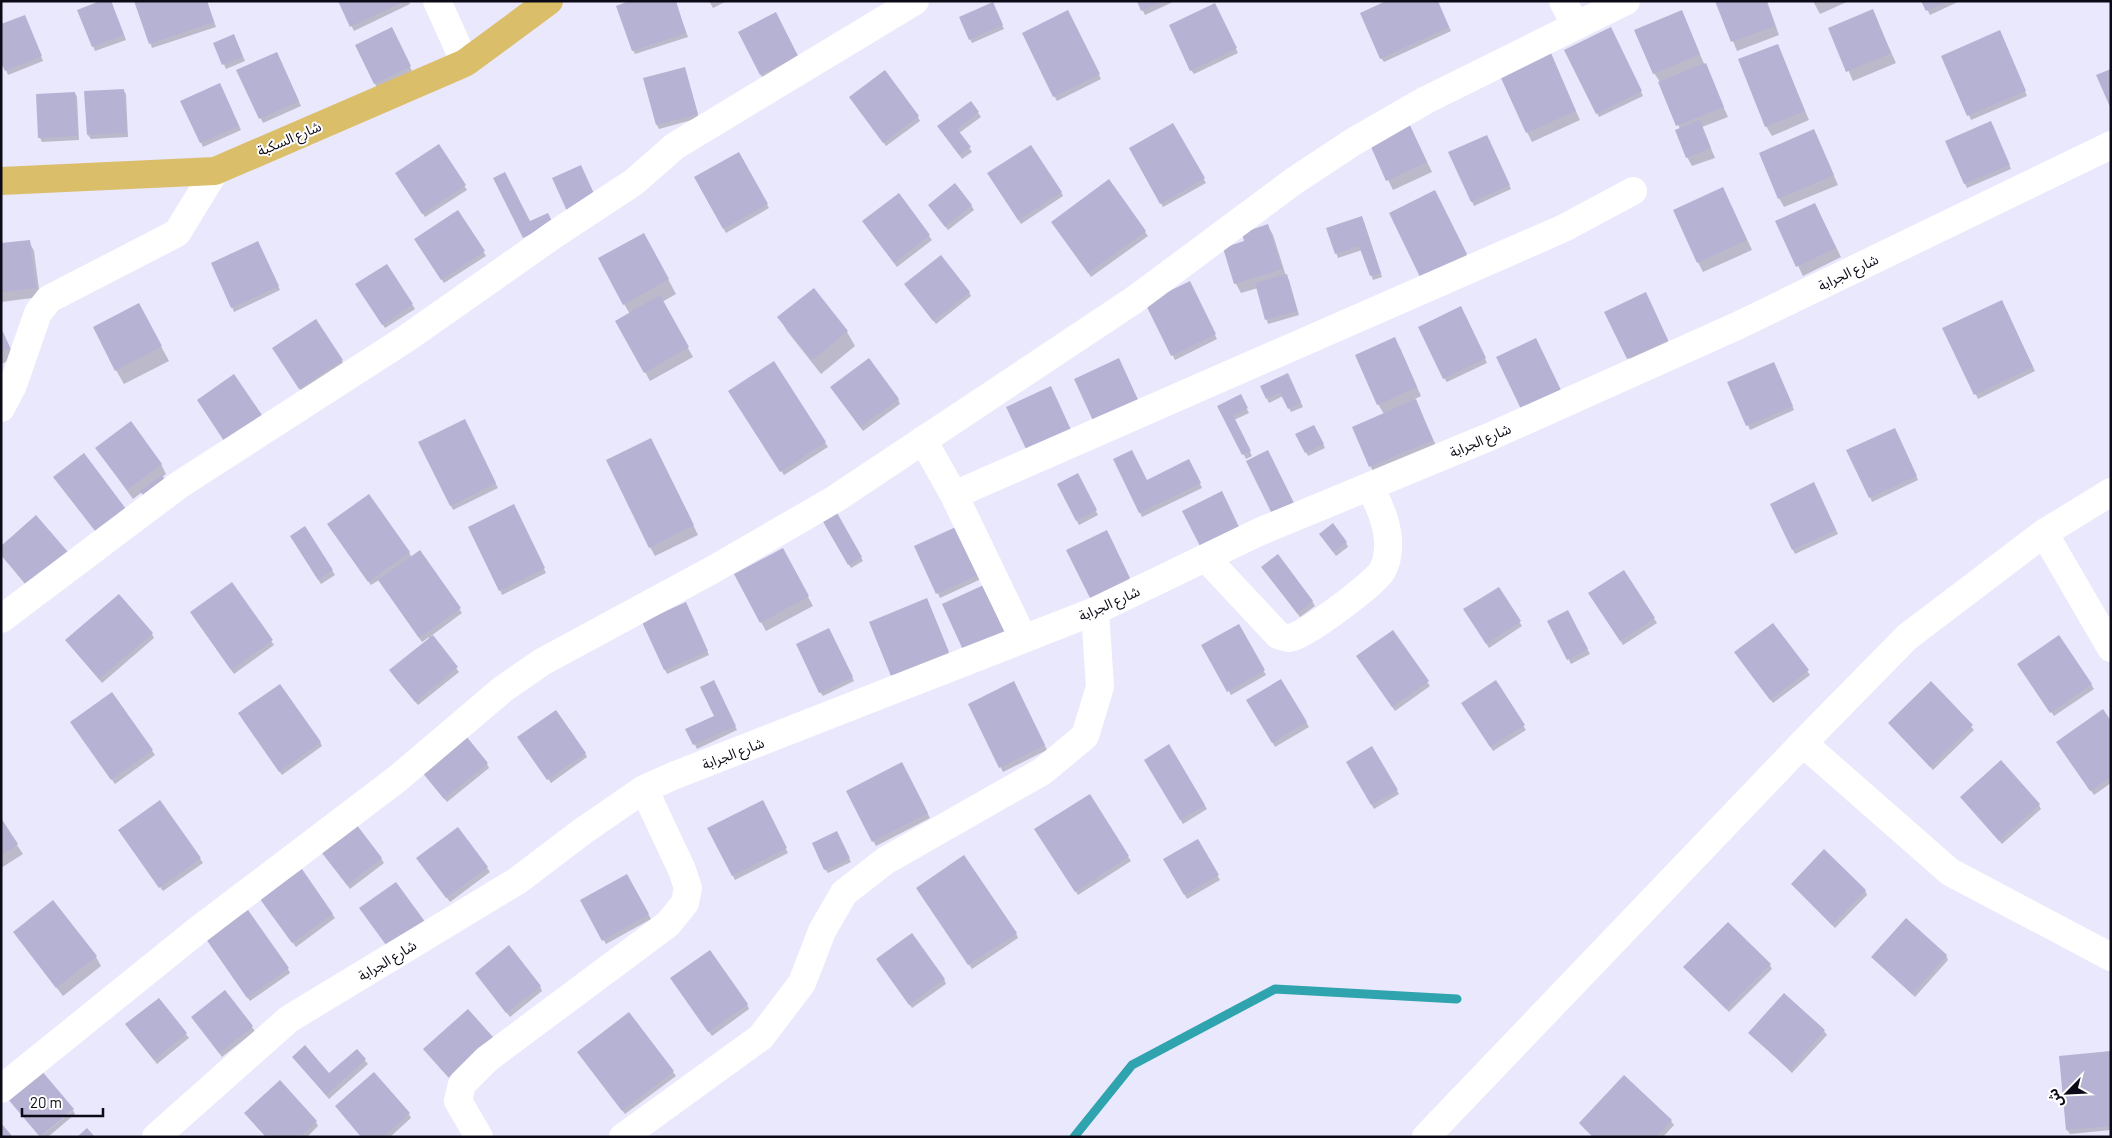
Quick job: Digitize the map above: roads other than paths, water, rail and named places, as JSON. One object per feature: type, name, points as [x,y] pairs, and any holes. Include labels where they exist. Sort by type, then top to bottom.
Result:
[{"type":"main road","name":"شارع السكبة","points":[[1,181],[215,170],[465,62],[549,1]]},
{"type":"street","points":[[437,1],[465,62]]},
{"type":"street","points":[[1,619],[179,485],[407,338],[554,234],[634,182],[675,146],[915,1]]},
{"type":"street","points":[[1563,1],[1575,25]]},
{"type":"street","points":[[1,1090],[198,930],[397,779],[462,722],[511,683],[542,662],[706,574],[827,504],[1134,300],[1294,181],[1353,142],[1426,100],[1626,1]]},
{"type":"street","name":"شارع الجرابة","points":[[156,1137],[289,1019],[517,881],[583,831],[644,789],[1095,611],[1259,532],[1488,437],[1737,326],[2111,145]]},
{"type":"street","points":[[1,408],[13,384],[38,313],[49,299],[178,233],[215,170]]},
{"type":"street","points":[[954,495],[1564,228],[1633,191]]},
{"type":"street","points":[[923,440],[954,495],[1023,638]]},
{"type":"street","points":[[1206,558],[1278,635],[1289,638],[1306,631],[1328,618],[1382,572],[1388,556],[1387,537],[1383,513],[1370,486]]},
{"type":"street","points":[[1426,1137],[1907,637],[2044,533],[2111,492]]},
{"type":"street","points":[[2044,533],[2111,648]]},
{"type":"street","points":[[623,1137],[761,1036],[802,983],[822,931],[844,893],[885,861],[1043,772],[1085,736],[1100,687],[1095,611]]},
{"type":"street","points":[[1803,743],[1950,872],[2111,957]]},
{"type":"street","points":[[479,1137],[458,1101],[462,1084],[487,1059],[668,924],[685,904],[688,888],[682,870],[644,789]]},
{"type":"waterway","points":[[1074,1137],[1132,1065],[1275,989],[1457,999]]}]
